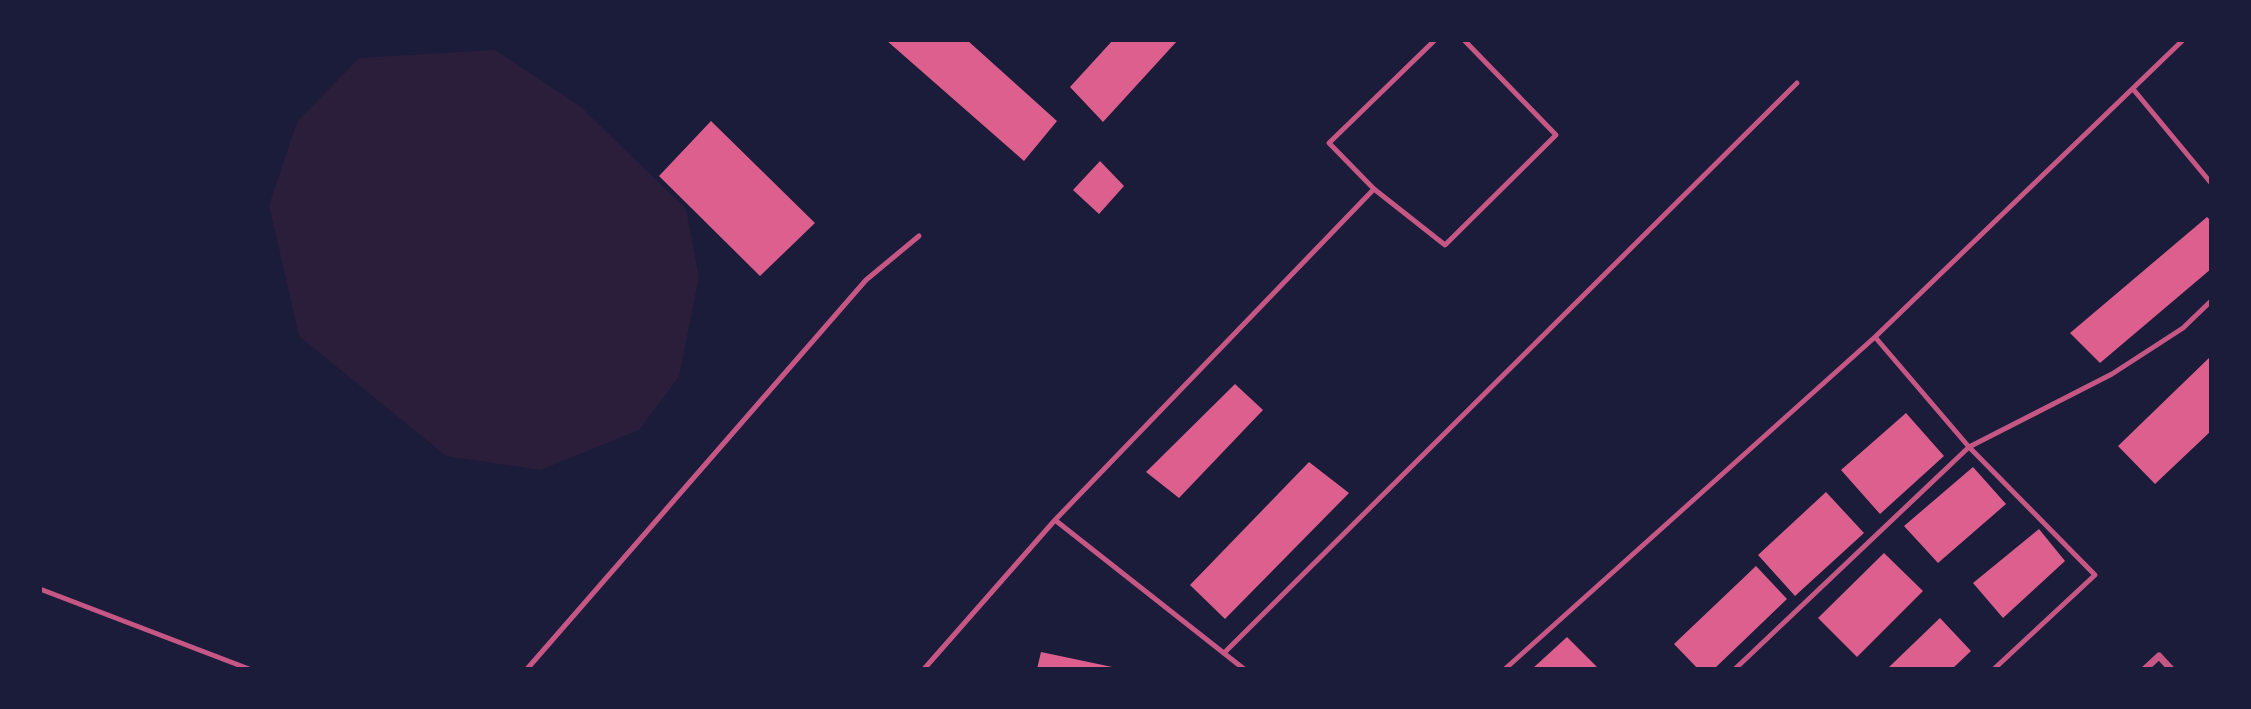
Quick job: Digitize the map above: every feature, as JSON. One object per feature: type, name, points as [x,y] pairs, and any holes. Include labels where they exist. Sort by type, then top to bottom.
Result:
[{"type":"street","points":[[2145,669],[2160,656],[2171,669]]},
{"type":"lane","points":[[1435,40],[1329,143],[1374,190],[1446,245],[1556,135],[1464,40]]},
{"type":"lane","points":[[1505,669],[1875,337],[2183,40]]},
{"type":"lane","points":[[1224,653],[1797,83]]},
{"type":"lane","points":[[2133,89],[2211,183]]},
{"type":"lane","points":[[924,669],[1055,520],[1374,190]]},
{"type":"lane","points":[[527,669],[866,280],[919,236]]},
{"type":"lane","points":[[1735,669],[1969,447],[2112,374],[2183,328],[2211,300]]},
{"type":"lane","points":[[1875,337],[1969,447],[2095,575],[1994,669]]},
{"type":"lane","points":[[1055,520],[1244,669]]},
{"type":"lane","points":[[40,589],[249,669]]},
{"type":"shaded area","points":[[495,50],[581,107],[686,209],[699,277],[679,377],[639,430],[541,470],[446,456],[299,336],[269,205],[297,122],[359,58]]},
{"type":"building","points":[[886,40],[967,40],[1057,121],[1024,161]]},
{"type":"building","points":[[1113,40],[1178,40],[1103,122],[1070,87]]},
{"type":"building","points":[[711,121],[815,223],[760,276],[659,176]]},
{"type":"building","points":[[1100,161],[1124,186],[1099,214],[1073,190]]},
{"type":"building","points":[[2207,217],[2211,221],[2211,269],[2100,363],[2070,333]]},
{"type":"building","points":[[2211,356],[2211,431],[2155,484],[2118,446]]},
{"type":"building","points":[[1235,384],[1263,410],[1179,498],[1146,472]]},
{"type":"building","points":[[1906,413],[1944,456],[1880,514],[1841,470]]},
{"type":"building","points":[[1309,462],[1349,493],[1225,619],[1190,585]]},
{"type":"building","points":[[1973,467],[2006,504],[1938,563],[1904,526]]},
{"type":"building","points":[[1826,492],[1864,533],[1795,596],[1758,555]]},
{"type":"building","points":[[2039,529],[2065,561],[2003,618],[1973,583]]},
{"type":"building","points":[[1884,553],[1923,591],[1857,657],[1818,618]]},
{"type":"building","points":[[1756,566],[1787,599],[1714,669],[1698,669],[1674,644]]},
{"type":"building","points":[[1940,618],[1971,651],[1952,669],[1887,669]]},
{"type":"building","points":[[1567,637],[1599,669],[1532,669]]},
{"type":"building","points":[[1041,652],[1117,668],[1117,669],[1037,669]]}]
